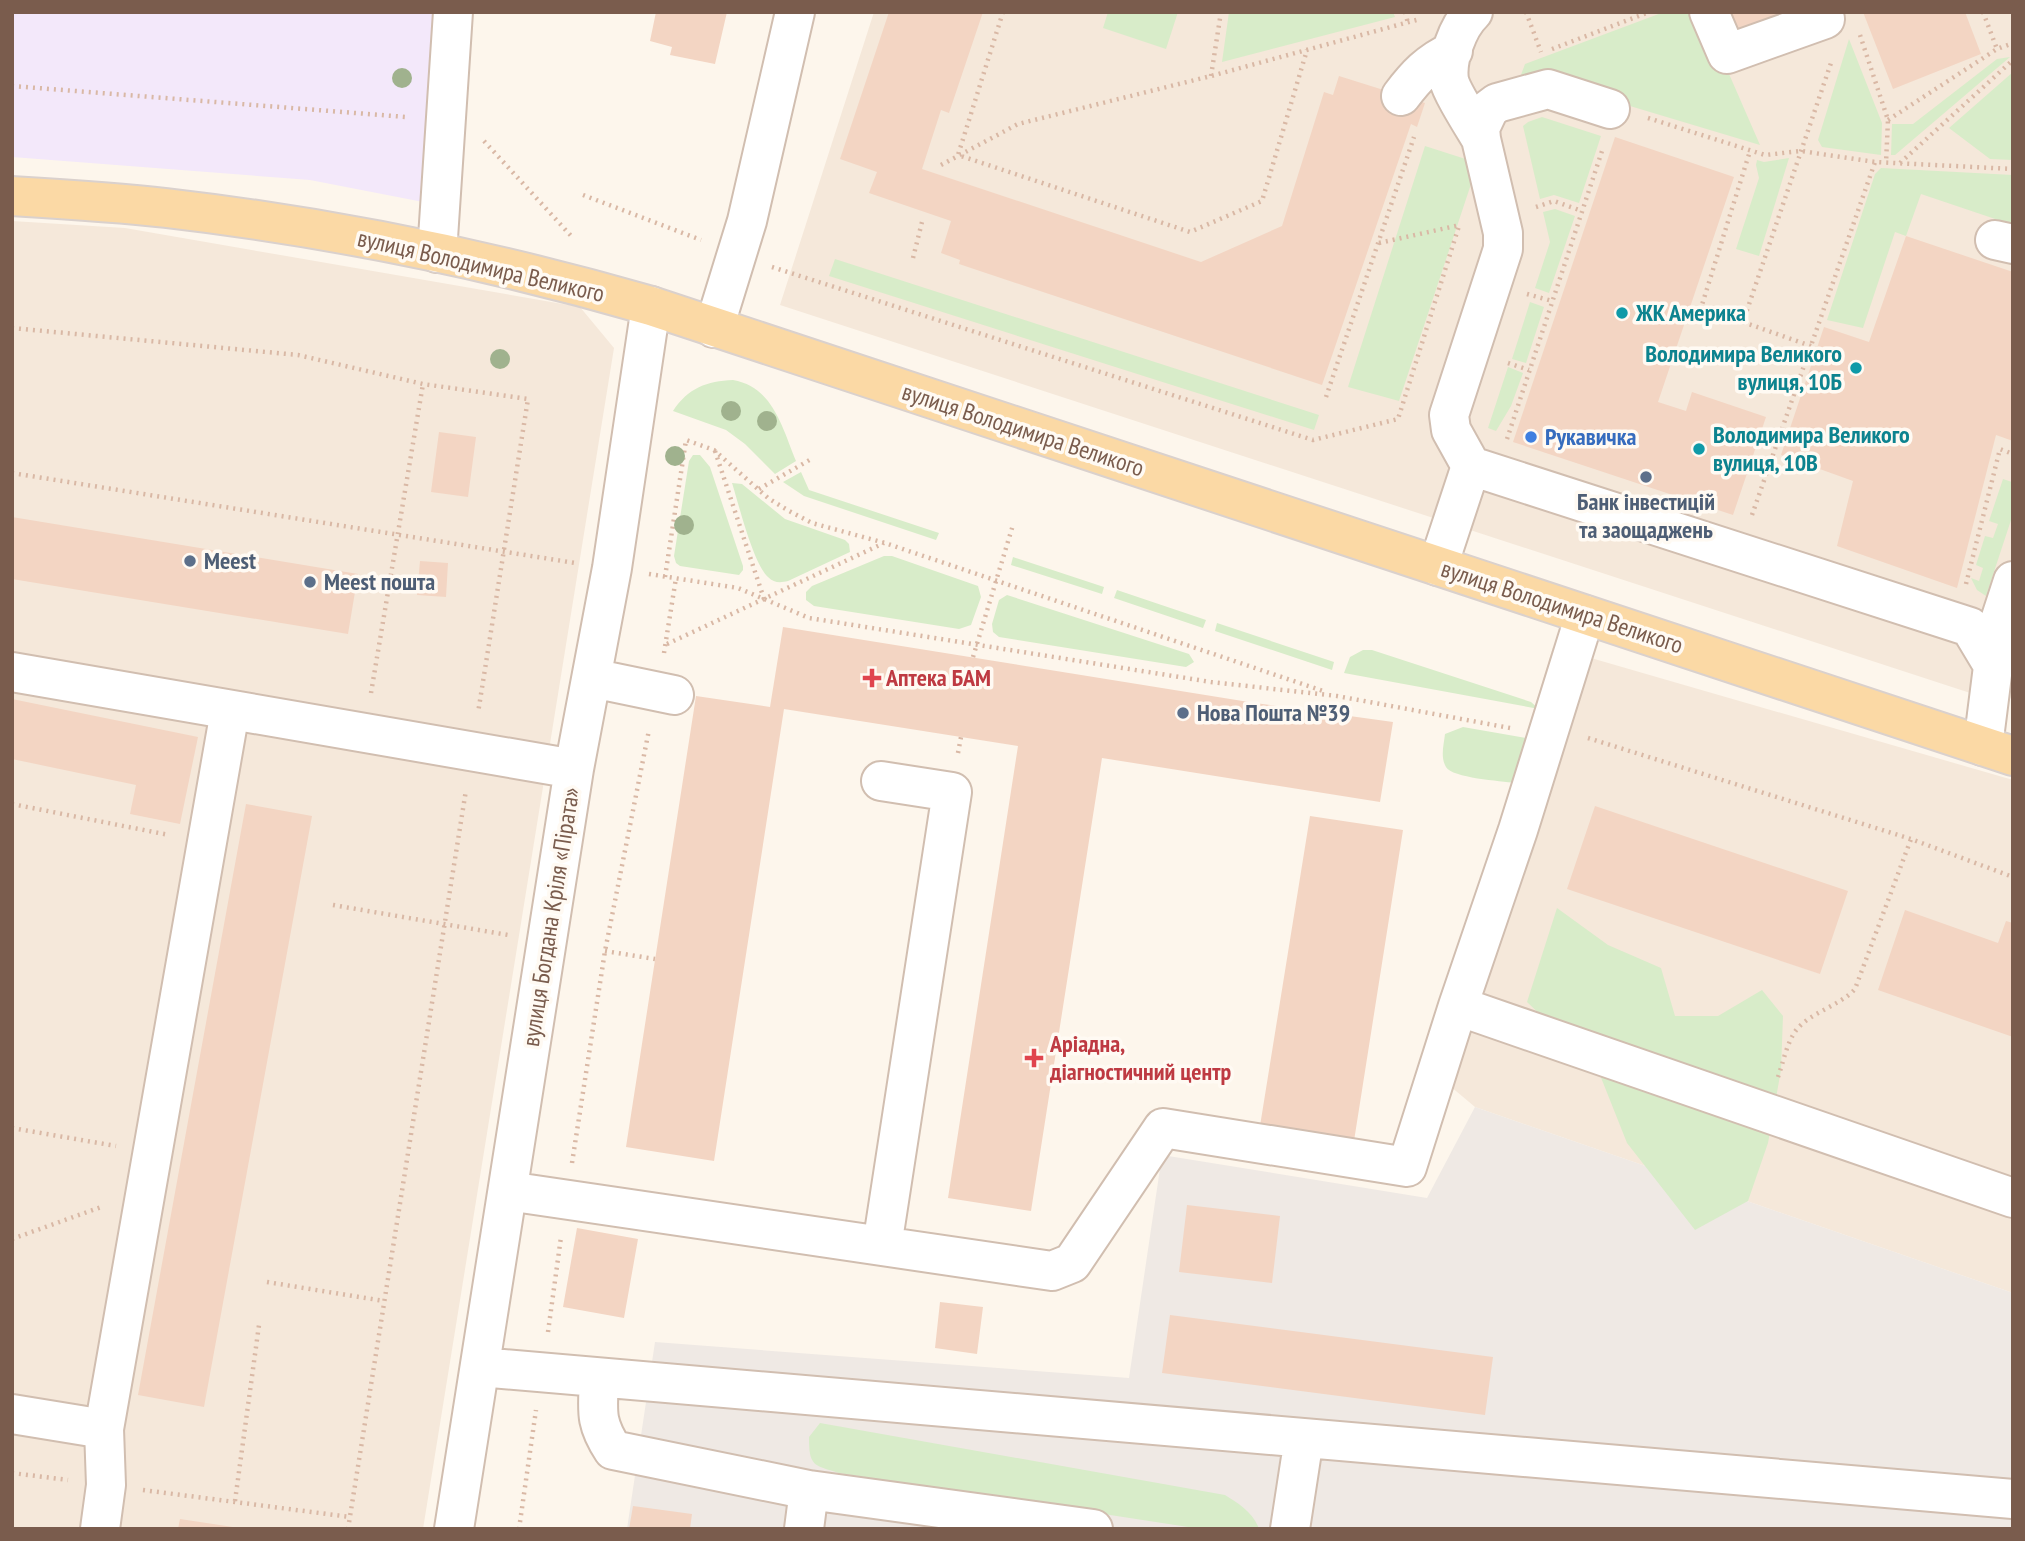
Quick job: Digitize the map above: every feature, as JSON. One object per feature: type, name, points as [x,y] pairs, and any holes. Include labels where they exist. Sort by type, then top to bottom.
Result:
[{"type":"main road","name":"вулиця Володимира Великого","points":[[12,196],[165,208],[314,229],[566,282],[651,306],[1998,751]]},
{"type":"street","points":[[437,253],[453,12]]},
{"type":"street","points":[[713,328],[747,221],[795,12]]},
{"type":"street","points":[[1473,12],[1454,39],[1449,80],[1481,139]]},
{"type":"street","points":[[1709,12],[1727,54],[1839,31]]},
{"type":"street","points":[[1401,96],[1429,64],[1453,51]]},
{"type":"street","points":[[1625,112],[1548,89],[1497,103],[1489,109],[1480,128],[1481,139],[1503,233],[1503,249],[1449,415],[1451,430],[1487,458],[1970,627],[1994,667]]},
{"type":"street","name":"вулиця Богдана Кріля «Пірата»","points":[[454,1529],[574,769],[612,568],[651,306]]},
{"type":"street","points":[[1438,566],[1487,458]]},
{"type":"street","points":[[1998,751],[1994,667],[1998,627],[2013,581]]},
{"type":"street","points":[[508,1191],[1052,1271],[1072,1263],[1163,1128],[1407,1167],[1518,830],[1585,615]]},
{"type":"street","points":[[12,672],[574,769]]},
{"type":"street","points":[[592,678],[665,693]]},
{"type":"street","points":[[100,1529],[106,1485],[104,1429],[230,711]]},
{"type":"street","points":[[881,781],[952,792],[882,1245]]},
{"type":"street","points":[[1458,1006],[2013,1198]]},
{"type":"street","points":[[480,1367],[2013,1499]]},
{"type":"street","points":[[599,1378],[597,1419],[612,1450],[969,1520],[1093,1529]]},
{"type":"street","points":[[12,1414],[104,1429]]},
{"type":"street","points":[[1290,1529],[1304,1438]]},
{"type":"street","points":[[804,1529],[809,1490]]},
{"type":"path","points":[[958,155],[1003,12]]},
{"type":"path","points":[[1211,76],[1221,12]]},
{"type":"path","points":[[1405,12],[1408,23]]},
{"type":"path","points":[[1525,12],[1542,52],[1649,12]]},
{"type":"path","points":[[1983,12],[1997,49]]},
{"type":"path","points":[[941,165],[1018,124],[1211,76],[1430,16]]},
{"type":"path","points":[[1839,31],[1888,120],[1886,163]]},
{"type":"path","points":[[1743,323],[1839,31]]},
{"type":"path","points":[[1888,120],[1997,49],[2013,43]]},
{"type":"path","points":[[958,155],[1190,232],[1262,201],[1307,50]]},
{"type":"path","points":[[1900,163],[2013,60]]},
{"type":"path","points":[[12,86],[445,120]]},
{"type":"path","points":[[1625,112],[1765,155],[1801,151],[1886,163],[2013,169]]},
{"type":"path","points":[[1326,397],[1414,137]]},
{"type":"path","points":[[483,140],[573,238]]},
{"type":"path","points":[[1487,458],[1530,370],[1603,147]]},
{"type":"path","points":[[1750,151],[1701,308],[1811,345]]},
{"type":"path","points":[[1750,520],[1875,162]]},
{"type":"path","points":[[583,195],[793,275],[1312,440],[1398,419],[1460,225],[1379,243]]},
{"type":"path","points":[[1535,207],[1554,201],[1582,211]]},
{"type":"path","points":[[913,258],[922,222]]},
{"type":"path","points":[[1527,293],[1552,301]]},
{"type":"path","points":[[12,328],[298,355],[423,384],[528,399],[348,1529]]},
{"type":"path","points":[[1504,362],[1530,370]]},
{"type":"path","points":[[365,733],[423,384]]},
{"type":"path","points":[[1337,696],[885,543],[812,523],[789,512],[714,450],[686,440],[664,577],[738,588],[808,618],[1211,682],[1337,696],[1514,729]]},
{"type":"path","points":[[1965,589],[2000,449],[2013,454]]},
{"type":"path","points":[[714,450],[764,600]]},
{"type":"path","points":[[759,489],[813,458]]},
{"type":"path","points":[[12,472],[505,552]]},
{"type":"path","points":[[973,657],[1013,525]]},
{"type":"path","points":[[666,645],[885,543]]},
{"type":"path","points":[[519,1529],[605,951],[665,693],[666,645],[676,578]]},
{"type":"path","points":[[1576,734],[1911,839],[2013,875]]},
{"type":"path","points":[[12,804],[178,837]]},
{"type":"path","points":[[1765,1112],[1793,1034],[1801,1024],[1848,997],[1855,989],[1911,839]]},
{"type":"path","points":[[333,905],[547,941]]},
{"type":"path","points":[[605,951],[655,959]]},
{"type":"path","points":[[12,1128],[120,1147]]},
{"type":"path","points":[[12,1238],[145,1191]]},
{"type":"path","points":[[267,1282],[384,1301]]},
{"type":"path","points":[[235,1501],[259,1325]]},
{"type":"path","points":[[12,1473],[350,1517]]},
{"type":"shaded area","points":[[12,12],[458,12],[454,208],[310,180],[12,157]]},
{"type":"shaded area","points":[[874,12],[2013,12],[2013,693],[2007,705],[780,305]]},
{"type":"shaded area","points":[[12,221],[125,228],[580,307],[614,348],[423,1529],[12,1529]]},
{"type":"shaded area","points":[[1553,647],[2013,780],[2013,1293],[1475,1107],[1425,1065]]},
{"type":"shaded area","points":[[1475,1107],[2013,1293],[2013,1529],[627,1529],[655,1342],[1129,1378],[1162,1155],[1427,1198]]},
{"type":"green space","points":[[1108,12],[1178,12],[1166,49],[1103,28]]},
{"type":"green space","points":[[1229,12],[1393,12],[1395,17],[1222,62]]},
{"type":"green space","points":[[1664,12],[1702,12],[1760,145],[1550,82],[1515,91],[1525,64]]},
{"type":"green space","points":[[1849,39],[1882,123],[1881,155],[1822,147],[1818,140]]},
{"type":"green space","points":[[2010,57],[1895,155],[1891,155],[1892,124],[1913,124],[1997,59]]},
{"type":"green space","points":[[2013,72],[2013,160],[1990,159],[1949,128]]},
{"type":"green space","points":[[1542,117],[1601,136],[1579,203],[1554,195],[1540,199],[1523,126]]},
{"type":"green space","points":[[1425,146],[1478,163],[1399,401],[1348,387]]},
{"type":"green space","points":[[1789,158],[1759,256],[1736,249],[1759,178],[1757,160],[1764,162]]},
{"type":"green space","points":[[1881,168],[2013,175],[2013,225],[1921,194],[1906,236],[1895,232],[1863,328],[1827,320],[1875,174]]},
{"type":"green space","points":[[1555,209],[1575,216],[1549,293],[1535,288],[1550,242],[1543,212]]},
{"type":"green space","points":[[835,259],[1319,415],[1314,430],[829,276]]},
{"type":"green space","points":[[1530,302],[1544,307],[1526,363],[1512,359]]},
{"type":"green space","points":[[1508,367],[1523,373],[1511,406],[1496,431],[1488,428]]},
{"type":"green space","points":[[733,380],[758,391],[767,400],[780,422],[796,461],[775,474],[745,444],[726,430],[673,411],[685,397],[699,387]]},
{"type":"green space","points":[[693,455],[700,455],[710,467],[743,566],[739,575],[680,566],[676,563],[674,556],[689,461]]},
{"type":"green space","points":[[801,472],[809,490],[939,533],[936,540],[804,496],[783,482]]},
{"type":"green space","points":[[2003,479],[2013,480],[2013,514],[1986,596],[1977,590],[1971,578],[1979,581],[1983,568],[1976,565],[1985,536],[1993,538],[1998,524],[1989,521]]},
{"type":"green space","points":[[732,483],[742,484],[785,519],[845,540],[849,544],[850,552],[788,581],[773,580],[762,570],[757,559]]},
{"type":"green space","points":[[884,556],[892,556],[978,586],[981,597],[971,625],[959,629],[814,606],[806,600],[806,592],[812,586]]},
{"type":"green space","points":[[1013,557],[1104,587],[1102,594],[1011,565]]},
{"type":"green space","points":[[1117,590],[1206,620],[1203,628],[1114,598]]},
{"type":"green space","points":[[1007,595],[1189,654],[1194,662],[1186,667],[999,637],[993,632],[992,624],[999,600]]},
{"type":"green space","points":[[1217,623],[1334,662],[1332,670],[1215,631]]},
{"type":"green space","points":[[1363,650],[1372,650],[1531,702],[1539,709],[1344,673],[1350,657]]},
{"type":"green space","points":[[1463,727],[1532,739],[1515,783],[1457,774],[1446,767],[1443,755],[1445,734]]},
{"type":"green space","points":[[1557,908],[1608,945],[1661,968],[1675,1016],[1718,1016],[1762,990],[1783,1016],[1781,1070],[1768,1143],[1748,1201],[1695,1230],[1627,1143],[1598,1070],[1527,1002]]},
{"type":"green space","points":[[820,1423],[1225,1495],[1249,1513],[1259,1529],[1201,1529],[839,1473],[818,1466],[810,1454],[809,1437]]},
{"type":"building","points":[[656,12],[727,12],[715,64],[670,55],[672,47],[650,41]]},
{"type":"building","points":[[889,12],[983,12],[949,113],[941,110],[922,169],[1201,262],[1282,226],[1324,92],[1333,95],[1339,76],[1425,103],[1417,127],[1411,124],[1322,385],[959,264],[960,260],[941,253],[951,221],[869,193],[877,172],[840,159]]},
{"type":"building","points":[[1724,12],[1817,12],[1735,41]]},
{"type":"building","points":[[1863,12],[1965,12],[1981,54],[1893,89]]},
{"type":"building","name":"ЖК Америка","points":[[1615,137],[1734,177],[1658,402],[1686,411],[1692,392],[1766,417],[1733,515],[1513,442]]},
{"type":"building","points":[[1906,236],[2013,272],[2013,441],[1996,435],[1957,588],[1837,546],[1853,481],[1781,455],[1824,327],[1869,342]]},
{"type":"building","points":[[439,432],[476,437],[468,497],[431,492]]},
{"type":"building","points":[[12,517],[358,574],[348,634],[12,579]]},
{"type":"building","points":[[420,561],[448,563],[446,597],[417,595]]},
{"type":"building","points":[[783,627],[1255,703],[1393,722],[1380,802],[1102,758],[1031,1211],[948,1198],[1018,746],[784,709],[714,1161],[626,1147],[696,696],[770,707]]},
{"type":"building","points":[[12,699],[198,737],[180,824],[130,814],[136,785],[12,759]]},
{"type":"building","points":[[246,804],[312,816],[204,1407],[138,1395]]},
{"type":"building","points":[[1595,806],[1848,891],[1820,974],[1567,889]]},
{"type":"building","points":[[1310,816],[1403,830],[1354,1141],[1260,1126]]},
{"type":"building","points":[[1905,910],[1998,943],[2006,921],[2013,923],[2013,1037],[1878,990]]},
{"type":"building","points":[[1187,1205],[1280,1216],[1272,1283],[1179,1272]]},
{"type":"building","points":[[577,1228],[638,1239],[624,1318],[563,1307]]},
{"type":"building","points":[[940,1302],[983,1307],[977,1354],[935,1348]]},
{"type":"building","points":[[1170,1315],[1493,1357],[1485,1415],[1162,1373]]},
{"type":"building","points":[[633,1506],[692,1514],[690,1529],[629,1529]]},
{"type":"building","points":[[180,1519],[233,1527],[233,1529],[178,1529]]},
{"type":"place","name":"ЖК Америка","points":[[1622,313]]},
{"type":"place","name":"Володимира Великого вулиця, 10Б","points":[[1856,368]]},
{"type":"place","name":"Рукавичка","points":[[1531,437]]},
{"type":"place","name":"Володимира Великого вулиця, 10В","points":[[1699,449]]},
{"type":"place","name":"Банк інвестицій та заощаджень","points":[[1646,477]]},
{"type":"place","name":"Meest","points":[[190,561]]},
{"type":"place","name":"Meest пошта","points":[[310,582]]},
{"type":"place","name":"Аптека БАМ","points":[[872,678]]},
{"type":"place","name":"Нова Пошта №39","points":[[1183,713]]},
{"type":"place","name":"Аріадна, діагностичний центр","points":[[1034,1058]]}]
